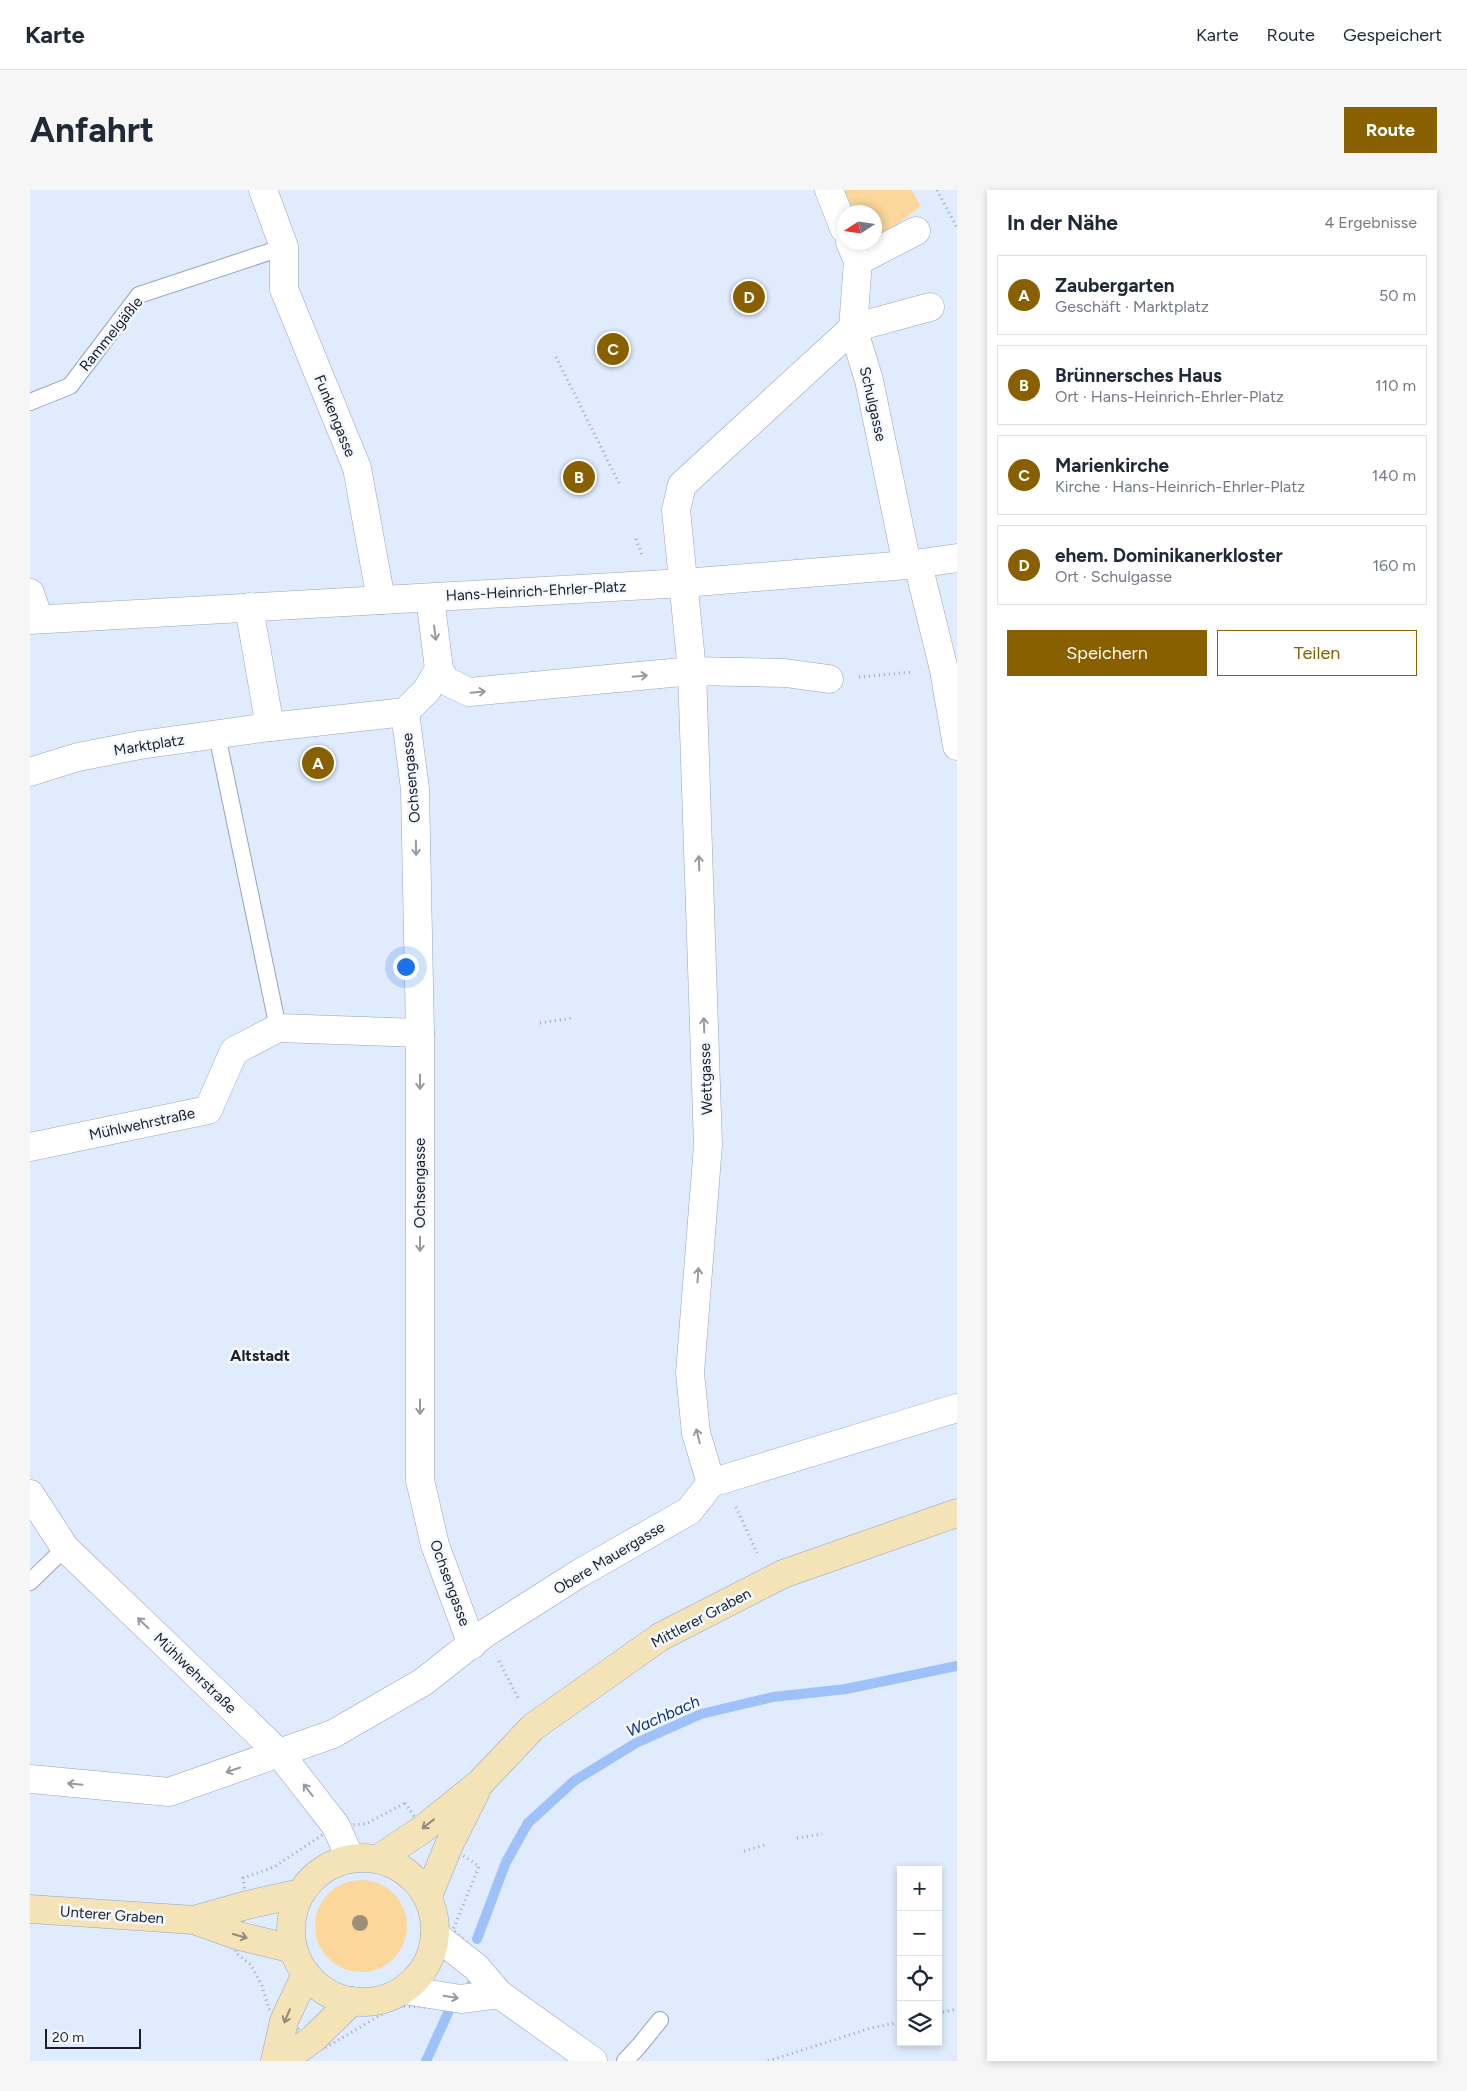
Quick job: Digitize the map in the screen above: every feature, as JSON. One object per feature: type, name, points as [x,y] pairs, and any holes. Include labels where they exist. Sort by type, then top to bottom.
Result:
[{"type":"street","name":"Funkengasse","points":[[263,190],[284,247],[284,290],[356,468],[381,600]]},
{"type":"street","points":[[829,190],[837,210]]},
{"type":"street","points":[[854,252],[916,232]]},
{"type":"street","name":"Schulgasse","points":[[854,252],[853,328],[869,380],[912,564]]},
{"type":"street","points":[[692,671],[676,510],[682,484],[853,328],[930,307]]},
{"type":"street","name":"Hans-Heinrich-Ehrler-Platz","points":[[439,669],[430,598],[684,583],[912,564],[957,558]]},
{"type":"street","points":[[912,564],[944,670],[957,746]]},
{"type":"street","points":[[30,593],[34,620],[430,598]]},
{"type":"street","points":[[249,607],[270,727]]},
{"type":"street","points":[[405,712],[427,690],[439,669],[446,681],[469,692],[692,671],[785,673],[829,680]]},
{"type":"street","name":"Wettgasse","points":[[692,671],[708,1145],[690,1373],[696,1433],[717,1481]]},
{"type":"street","name":"Marktplatz","points":[[30,772],[78,757],[140,745],[270,727],[405,712]]},
{"type":"street","name":"Ochsengasse","points":[[405,712],[415,789],[420,1033],[420,1480],[435,1545],[472,1645]]},
{"type":"street","name":"Mühlwehrstraße","points":[[30,1147],[208,1110],[234,1051],[278,1028],[420,1033]]},
{"type":"street","points":[[717,1481],[890,1430],[957,1408]]},
{"type":"street","name":"Obere Mauergasse","points":[[30,1780],[169,1792],[333,1734],[423,1682],[484,1634],[580,1573],[689,1511],[717,1481]]},
{"type":"street","name":"Mühlwehrstraße","points":[[30,1494],[65,1548],[280,1754],[336,1826],[350,1858]]},
{"type":"street","name":"Mittlerer Graben","points":[[378,1859],[423,1828],[480,1783],[533,1727],[660,1637],[783,1574],[957,1513]]},
{"type":"street","name":"Mittlerer Graben","points":[[428,1896],[449,1846],[480,1783]]},
{"type":"street","points":[[350,1858],[378,1859],[398,1866],[415,1879],[428,1896],[434,1915],[435,1935],[427,1963],[420,1975],[404,1990],[387,1998],[370,2002],[352,2001],[326,1992],[306,1974],[293,1949],[291,1930],[293,1911],[301,1893],[314,1876],[331,1864],[350,1858]]},
{"type":"street","name":"Unterer Graben","points":[[194,1920],[247,1905],[301,1893]]},
{"type":"street","name":"Unterer Graben","points":[[30,1910],[194,1920],[239,1936],[293,1949]]},
{"type":"street","points":[[435,1935],[476,1967],[499,1994],[592,2061]]},
{"type":"street","points":[[275,2061],[284,2021],[306,1974]]},
{"type":"street","points":[[404,1990],[461,1999],[499,1994]]},
{"type":"street","points":[[282,2061],[313,2039],[352,2001]]},
{"type":"lane","name":"Rammelgäßle","points":[[30,402],[70,386],[139,295],[284,247]]},
{"type":"lane","points":[[217,734],[278,1028]]},
{"type":"lane","points":[[30,1582],[65,1548]]},
{"type":"lane","points":[[625,2061],[640,2046],[660,2020]]},
{"type":"path","points":[[937,190],[957,228]]},
{"type":"path","points":[[556,358],[620,486]]},
{"type":"path","points":[[829,680],[944,670]]},
{"type":"path","points":[[540,1023],[572,1018]]},
{"type":"path","points":[[717,1481],[753,1543]]},
{"type":"path","points":[[247,1905],[243,1878],[274,1868],[336,1826]]},
{"type":"path","points":[[797,1838],[822,1834]]},
{"type":"path","points":[[744,1851],[768,1844]]},
{"type":"path","points":[[942,2012],[957,2009]]},
{"type":"path","points":[[768,2061],[871,2028],[897,2023]]},
{"type":"shaded area","points":[[843,190],[911,190],[921,206],[882,236],[882,205],[850,205]]},
{"type":"shaded area","points":[[352,1880],[370,1880],[387,1887],[400,1900],[407,1917],[407,1935],[400,1952],[387,1965],[370,1972],[352,1972],[335,1965],[322,1952],[315,1935],[315,1917],[322,1900],[335,1887]]},
{"type":"waterway","name":"Wachbach","points":[[477,1939],[506,1862],[528,1823],[574,1781],[636,1743],[701,1714],[773,1697],[846,1689],[957,1666]]},
{"type":"waterway","name":"Wachbach","points":[[426,2061],[448,2013]]},
{"type":"place","name":"ehem. Dominikanerkloster","points":[[749,297]]},
{"type":"place","name":"Marienkirche","points":[[613,349]]},
{"type":"place","name":"Brünnersches Haus","points":[[579,477]]},
{"type":"place","name":"Zaubergarten","points":[[318,763]]},
{"type":"district","name":"Altstadt","points":[[260,1355]]}]
